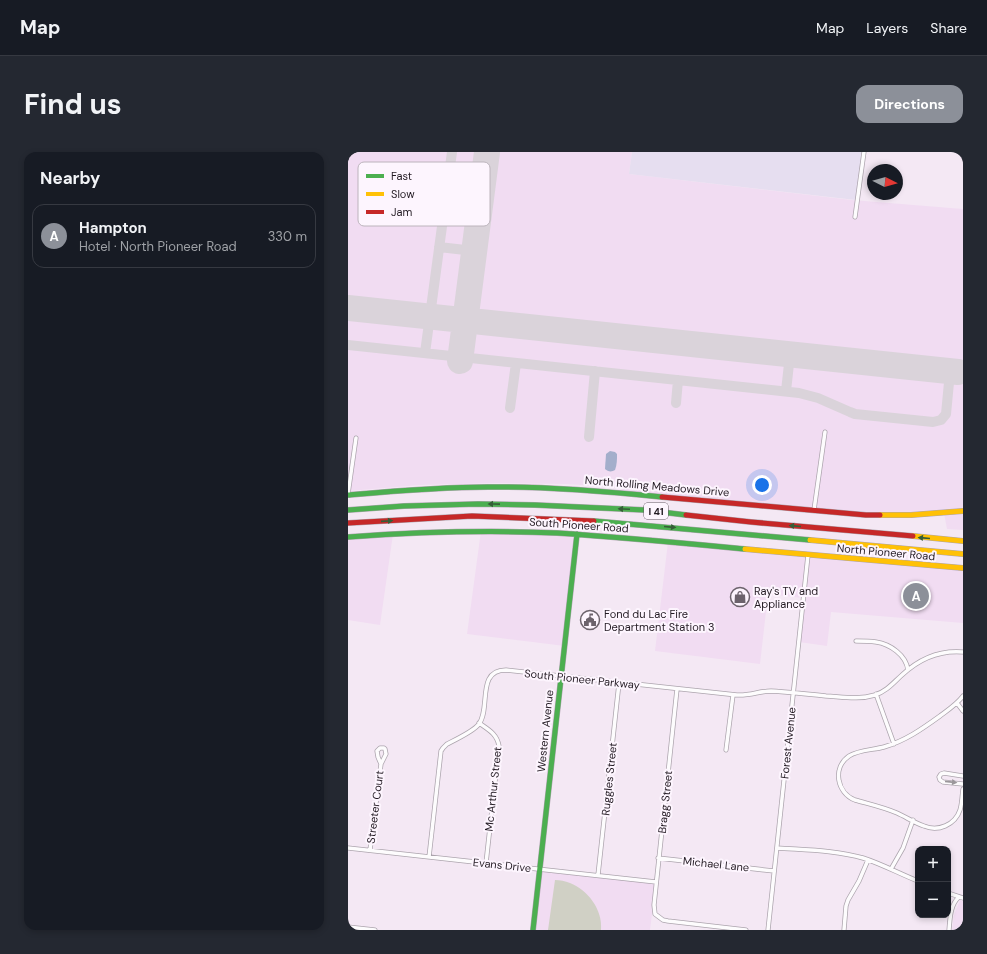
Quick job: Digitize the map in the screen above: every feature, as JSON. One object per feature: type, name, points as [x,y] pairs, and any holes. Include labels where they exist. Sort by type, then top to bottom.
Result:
[{"type":"main road","name":"North Rolling Meadows Drive","points":[[348,494],[449,488],[542,488],[616,492],[866,515],[926,514],[963,511]]},
{"type":"main road","name":"I 41","points":[[348,510],[404,506],[478,504],[645,510],[751,522],[963,541]]},
{"type":"main road","name":"I 41","points":[[348,523],[472,516],[569,519],[963,554]]},
{"type":"main road","name":"South Pioneer Road","points":[[348,537],[398,533],[466,531],[532,532],[609,536],[808,555]]},
{"type":"main road","name":"Western Avenue","points":[[533,930],[577,534]]},
{"type":"main road","name":"North Pioneer Road","points":[[808,555],[963,568]]},
{"type":"street","points":[[855,217],[864,152]]},
{"type":"street","points":[[814,510],[826,432]]},
{"type":"street","points":[[348,494],[356,438]]},
{"type":"street","name":"Forest Avenue","points":[[768,930],[808,555]]},
{"type":"street","points":[[856,642],[876,642],[889,646],[901,656],[908,670]]},
{"type":"street","name":"South Pioneer Parkway","points":[[479,723],[482,717],[487,683],[495,673],[506,670],[734,695],[745,695],[769,691],[851,698],[876,694],[889,688],[908,670],[922,660],[938,654],[963,652]]},
{"type":"street","name":"Ruggles Street","points":[[598,876],[620,683]]},
{"type":"street","name":"Bragg Street","points":[[677,689],[658,858],[654,905],[655,914],[668,922],[746,930]]},
{"type":"street","points":[[876,694],[894,744]]},
{"type":"street","points":[[726,750],[734,695]]},
{"type":"street","points":[[963,696],[957,703],[920,731],[907,738],[879,749],[857,752],[848,757],[843,762],[838,776],[839,784],[844,792],[853,799],[885,808],[925,827],[934,828],[940,828],[949,824],[956,818],[960,810],[963,789]]},
{"type":"street","points":[[957,703],[963,711]]},
{"type":"street","points":[[429,857],[441,751],[447,744],[474,728],[479,723]]},
{"type":"street","name":"Mc Arthur Street","points":[[479,723],[494,733],[497,738],[498,746],[486,863]]},
{"type":"street","name":"Streeter Court","points":[[370,850],[381,764]]},
{"type":"street","points":[[963,776],[944,773],[939,777],[943,782],[963,784]]},
{"type":"street","points":[[891,869],[903,848],[913,820]]},
{"type":"street","name":"Evans Drive","points":[[348,848],[656,882]]},
{"type":"street","points":[[777,848],[842,854],[868,860],[915,880]]},
{"type":"street","name":"Michael Lane","points":[[658,858],[774,871]]},
{"type":"street","points":[[844,930],[847,902],[859,881],[868,860]]},
{"type":"street","points":[[951,894],[961,898]]},
{"type":"street","points":[[949,930],[951,911],[955,902],[961,898]]},
{"type":"street","points":[[348,927],[375,930]]},
{"type":"shaded area","points":[[348,152],[632,152],[629,174],[852,200],[963,209],[963,530],[947,529],[944,513],[890,515],[616,492],[625,488],[566,484],[496,483],[420,485],[349,491],[348,494]]},
{"type":"shaded area","points":[[632,152],[862,152],[856,200],[629,174]]},
{"type":"shaded area","points":[[481,531],[577,534],[565,646],[467,634]]},
{"type":"shaded area","points":[[393,534],[380,625],[348,620],[348,537]]},
{"type":"shaded area","points":[[668,542],[963,568],[963,623],[831,612],[827,646],[799,642],[803,598],[768,594],[760,664],[655,651]]},
{"type":"shaded area","points":[[540,869],[656,882],[650,930],[533,930]]},
{"type":"shaded area","points":[[555,880],[570,883],[583,890],[597,908],[600,915],[601,930],[548,930]]},
{"type":"shaded area","points":[[960,900],[963,901],[963,930],[952,930],[954,915]]},
{"type":"water","points":[[610,451],[617,454],[617,462],[615,470],[607,471],[605,469],[606,454]]},
{"type":"taxiway","points":[[451,162],[452,152]]},
{"type":"taxiway","points":[[425,353],[442,226]]},
{"type":"taxiway","points":[[439,247],[474,251]]},
{"type":"taxiway","points":[[348,345],[799,393],[818,398],[855,414],[933,422],[941,420],[946,414],[950,372]]},
{"type":"taxiway","points":[[786,391],[790,355]]},
{"type":"taxiway","points":[[510,408],[516,363]]},
{"type":"taxiway","points":[[589,437],[595,371]]},
{"type":"taxiway","points":[[676,403],[678,380]]},
{"type":"runway","points":[[486,162],[487,152]]},
{"type":"runway","points":[[460,361],[477,226]]},
{"type":"runway","points":[[348,308],[958,372]]},
{"type":"traffic: fast","points":[[348,495],[435,488],[532,487],[575,489],[662,497]]},
{"type":"traffic: fast","points":[[348,510],[404,506],[478,504],[645,510],[686,515]]},
{"type":"traffic: fast","points":[[594,521],[810,540]]},
{"type":"traffic: fast","points":[[348,537],[452,532],[531,532],[604,536],[745,549]]},
{"type":"traffic: fast","points":[[533,930],[577,534]]},
{"type":"traffic: slow","points":[[880,515],[911,515],[963,511]]},
{"type":"traffic: slow","points":[[913,536],[963,541]]},
{"type":"traffic: slow","points":[[810,540],[963,554]]},
{"type":"traffic: slow","points":[[745,549],[963,568]]},
{"type":"traffic: jam","points":[[662,497],[880,515]]},
{"type":"traffic: jam","points":[[686,515],[913,536]]},
{"type":"traffic: jam","points":[[348,523],[472,516],[594,521]]},
{"type":"place","name":"Hampton","points":[[916,596]]},
{"type":"place","name":"Ray's TV and Appliance","points":[[740,597]]},
{"type":"place","name":"Fond du Lac Fire Department Station 3","points":[[590,620]]}]
